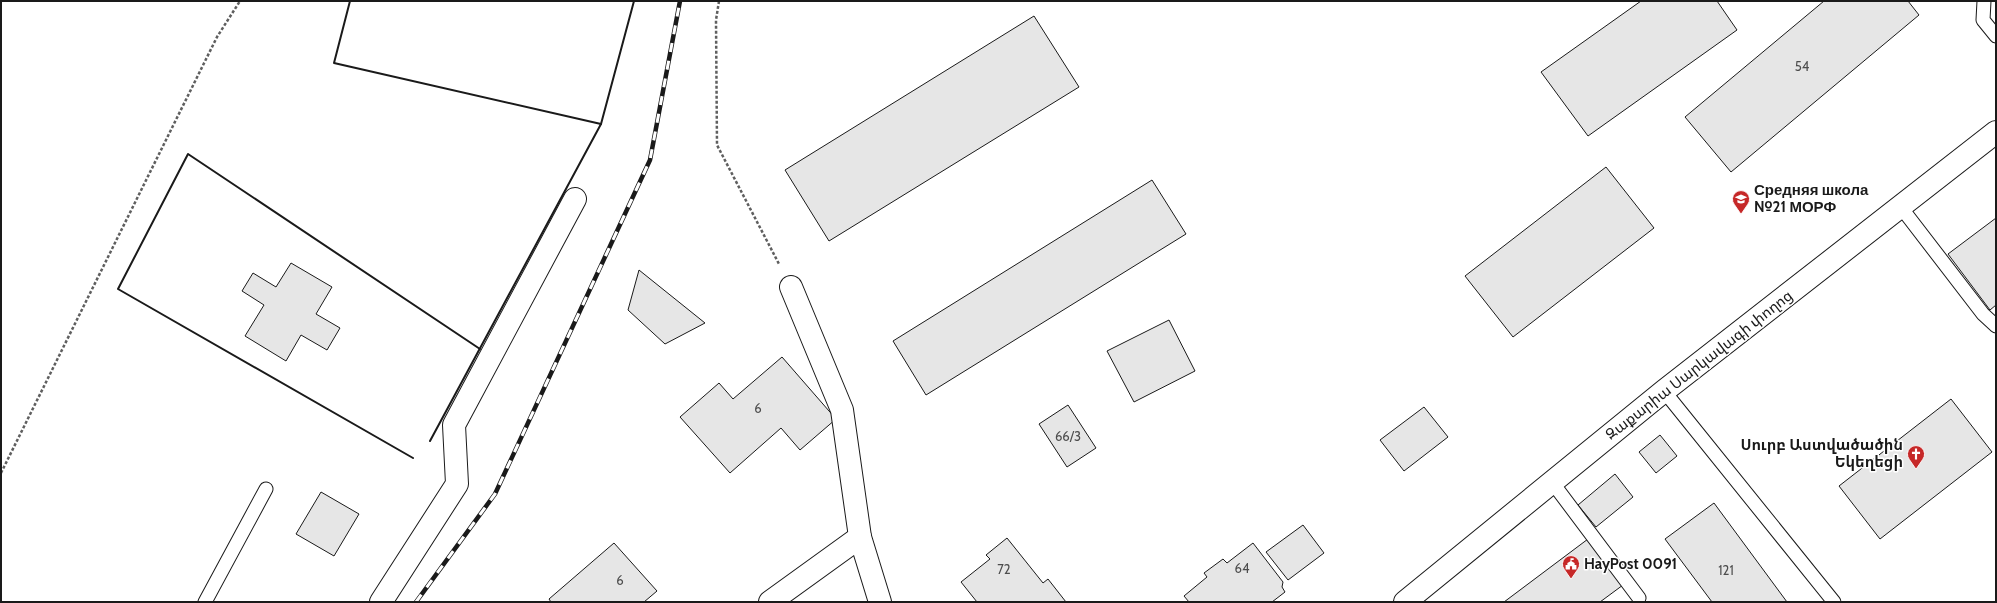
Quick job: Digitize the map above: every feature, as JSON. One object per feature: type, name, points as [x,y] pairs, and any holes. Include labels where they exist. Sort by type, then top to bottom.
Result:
[{"type":"street","name":"Զաքարիա Սարկավագի փողոց","points":[[1405,602],[1664,391],[1996,132]]},
{"type":"street","points":[[381,602],[457,484],[454,425],[575,198]]},
{"type":"street","points":[[792,287],[842,410],[860,537],[880,602]]},
{"type":"street","points":[[770,602],[860,537]]},
{"type":"lane","points":[[1984,1],[1983,20],[1996,36]]},
{"type":"lane","points":[[1900,206],[1983,314],[1996,326]]},
{"type":"lane","points":[[1664,391],[1834,602]]},
{"type":"lane","points":[[1552,482],[1639,601]]},
{"type":"lane","points":[[205,602],[266,489]]},
{"type":"path","points":[[1,473],[217,37],[240,1]]},
{"type":"path","points":[[719,1],[716,20],[717,144],[792,287]]},
{"type":"building","points":[[1641,1],[1717,1],[1737,30],[1588,136],[1541,72]]},
{"type":"building","points":[[1824,1],[1908,1],[1919,15],[1731,172],[1685,117]]},
{"type":"building","points":[[1034,16],[1079,87],[829,241],[785,170]]},
{"type":"building","points":[[1606,167],[1654,228],[1513,337],[1465,276]]},
{"type":"building","points":[[1152,180],[1186,234],[926,395],[893,341]]},
{"type":"building","points":[[1996,218],[1996,305],[1990,310],[1948,254]]},
{"type":"building","points":[[291,263],[332,287],[316,314],[340,328],[327,350],[301,335],[286,361],[245,336],[264,305],[242,291],[253,273],[276,287]]},
{"type":"building","points":[[639,270],[705,323],[665,344],[628,310]]},
{"type":"building","points":[[1169,320],[1195,371],[1134,402],[1107,351]]},
{"type":"building","points":[[782,357],[836,419],[800,450],[781,428],[730,473],[680,417],[719,383],[733,399]]},
{"type":"building","name":"Սուրբ Աստվածածին Եկեղեցի","points":[[1951,399],[1992,452],[1880,539],[1839,486]]},
{"type":"building","points":[[1068,405],[1096,448],[1067,467],[1039,424]]},
{"type":"building","points":[[1424,407],[1448,437],[1404,471],[1380,440]]},
{"type":"building","points":[[1660,435],[1677,456],[1656,473],[1639,452]]},
{"type":"building","points":[[1615,474],[1633,497],[1596,527],[1578,505]]},
{"type":"building","points":[[321,492],[359,514],[334,556],[296,534]]},
{"type":"building","points":[[1714,503],[1787,602],[1712,602],[1665,539]]},
{"type":"building","points":[[1303,525],[1324,553],[1288,580],[1266,552]]},
{"type":"building","points":[[1007,538],[1043,583],[1048,579],[1066,602],[977,602],[961,582],[990,559],[986,555]]},
{"type":"building","points":[[1588,539],[1623,585],[1600,602],[1504,602]]},
{"type":"building","points":[[614,543],[657,591],[644,602],[551,602],[549,599]]},
{"type":"building","points":[[1253,543],[1283,582],[1282,587],[1285,592],[1272,602],[1189,602],[1184,596],[1207,577],[1204,573],[1223,559],[1227,563]]},
{"type":"railway","points":[[416,602],[495,494],[650,160],[680,1]]},
{"type":"wall","points":[[350,1],[334,63],[601,124]]},
{"type":"wall","points":[[430,441],[601,124],[634,1]]},
{"type":"wall","points":[[413,458],[118,289],[188,154],[480,349]]},
{"type":"place","name":"Средняя школа №21 МОРФ","points":[[1741,214]]},
{"type":"place","name":"Սուրբ Աստվածածին Եկեղեցի","points":[[1916,469]]},
{"type":"place","name":"HayPost 0091","points":[[1571,579]]}]
